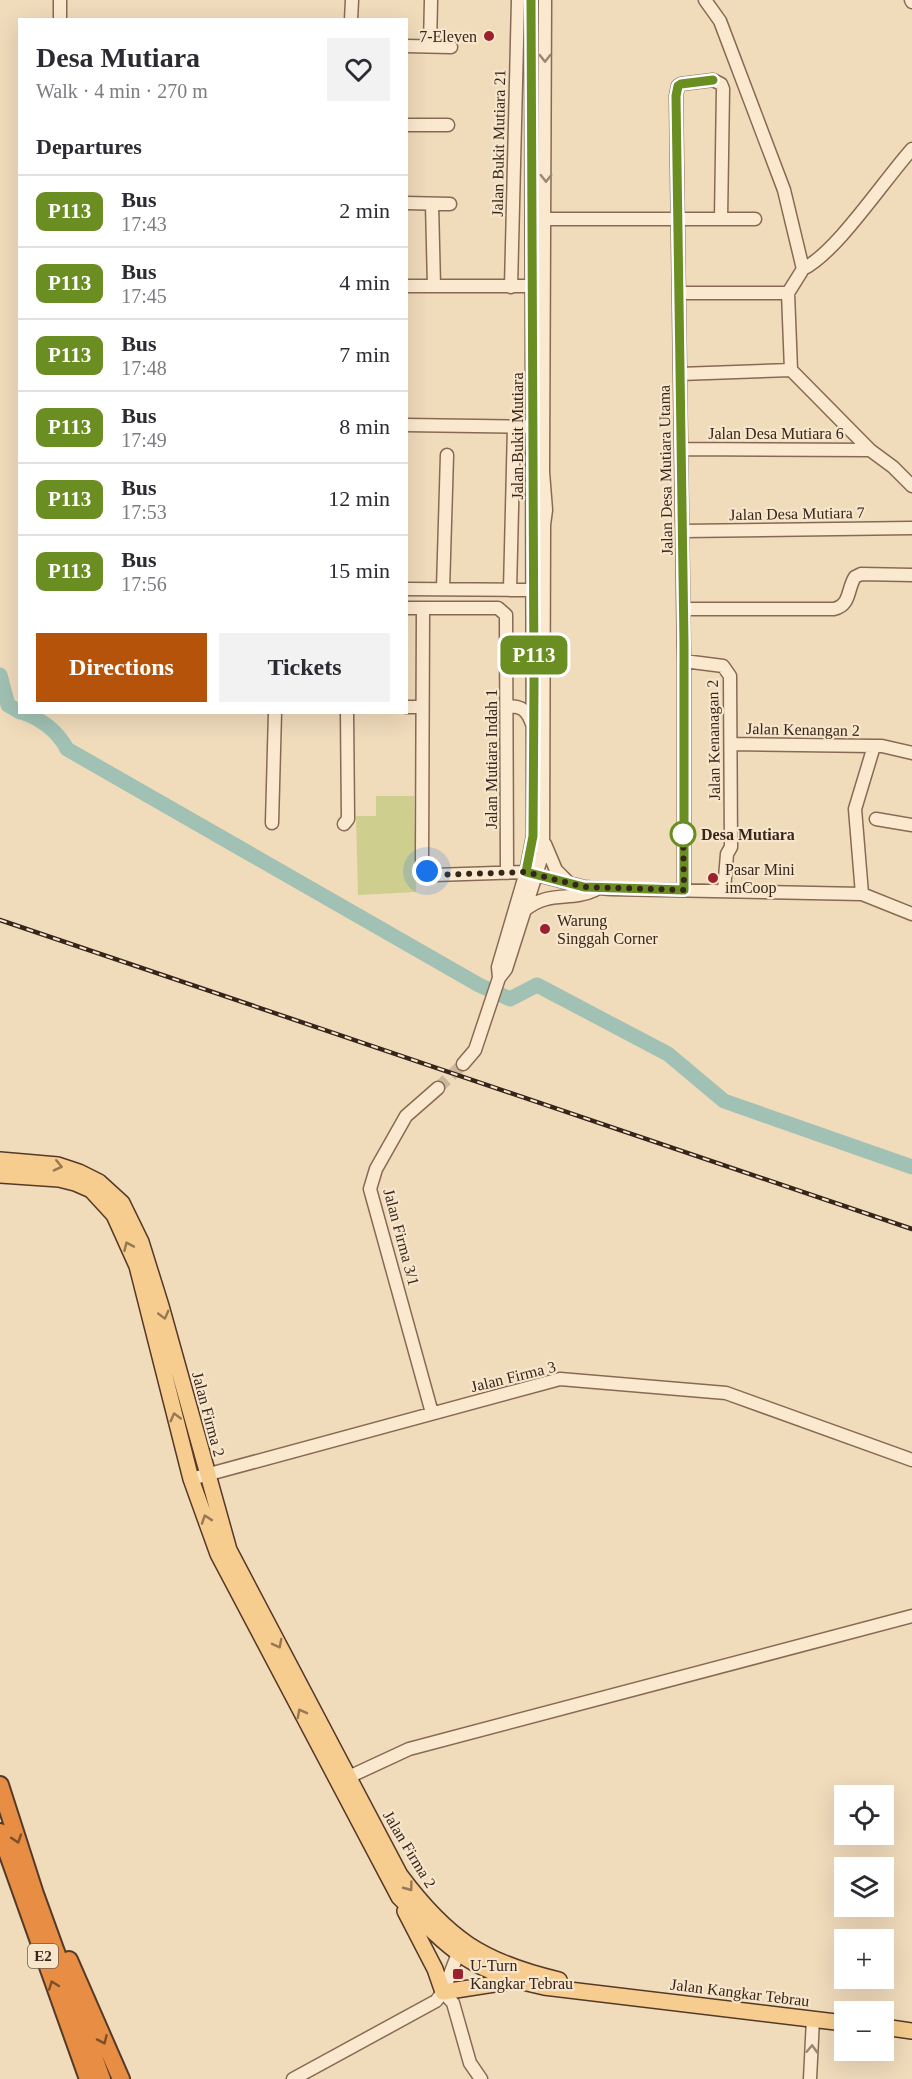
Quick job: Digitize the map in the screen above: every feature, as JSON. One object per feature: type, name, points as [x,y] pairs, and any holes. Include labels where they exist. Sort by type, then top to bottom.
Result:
[{"type":"highway","name":"E2","points":[[0,1785],[35,1894],[102,2079]]},
{"type":"highway","name":"E2","points":[[0,1832],[88,2079]]},
{"type":"highway","points":[[35,1894],[46,1902],[121,2079]]},
{"type":"main road","name":"Jalan Firma 2","points":[[0,1160],[58,1165],[79,1172],[99,1182],[122,1203],[141,1242],[229,1550],[399,1897],[482,1969],[516,1981],[632,1997]]},
{"type":"main road","name":"Jalan Firma 2","points":[[0,1175],[59,1179],[75,1183],[91,1190],[114,1215],[136,1266],[191,1479],[218,1554],[343,1780],[400,1875],[426,1910],[460,1948],[518,1970],[632,1997]]},
{"type":"main road","points":[[399,1897],[435,1969],[443,1992],[516,1981]]},
{"type":"main road","name":"Jalan Kangkar Tebrau","points":[[632,1997],[834,2022]]},
{"type":"main road","points":[[894,2028],[912,2031]]},
{"type":"street","points":[[60,0],[60,18]]},
{"type":"street","points":[[351,18],[352,0]]},
{"type":"street","points":[[430,46],[431,0]]},
{"type":"street","name":"Jalan Bukit Mutiara 21","points":[[511,287],[518,0]]},
{"type":"street","name":"Jalan Bukit Mutiara","points":[[531,0],[533,286],[544,567],[543,853],[531,873]]},
{"type":"street","name":"Jalan Bukit Mutiara","points":[[499,978],[506,969],[525,910],[531,873],[533,836],[533,590],[546,221],[545,0]]},
{"type":"street","points":[[705,0],[720,21],[784,190],[803,269]]},
{"type":"street","points":[[408,46],[451,47]]},
{"type":"street","name":"Jalan Desa Mutiara Utama","points":[[684,890],[684,609],[676,90],[681,84],[713,80],[721,84],[723,89],[720,219]]},
{"type":"street","points":[[408,125],[448,124]]},
{"type":"street","points":[[515,136],[546,136]]},
{"type":"street","points":[[912,149],[825,252],[803,269],[788,293],[791,370],[870,450],[912,486]]},
{"type":"street","points":[[408,203],[450,204]]},
{"type":"street","points":[[432,204],[434,286]]},
{"type":"street","points":[[532,210],[540,219],[546,221],[755,219]]},
{"type":"street","points":[[533,237],[540,225],[546,221]]},
{"type":"street","points":[[408,286],[533,286]]},
{"type":"street","points":[[679,293],[788,293]]},
{"type":"street","points":[[680,374],[791,370]]},
{"type":"street","points":[[408,425],[538,427]]},
{"type":"street","points":[[510,590],[514,428]]},
{"type":"street","name":"Jalan Desa Mutiara 6","points":[[681,449],[870,450]]},
{"type":"street","points":[[443,590],[447,456]]},
{"type":"street","name":"Jalan Desa Mutiara 7","points":[[683,531],[912,528]]},
{"type":"street","points":[[408,589],[533,590],[541,582],[544,567]]},
{"type":"street","points":[[684,609],[834,609],[842,607],[848,600],[855,577],[861,574],[912,575]]},
{"type":"street","points":[[533,590],[542,602],[544,614]]},
{"type":"street","points":[[408,608],[423,608],[422,864],[434,875],[531,873],[598,888],[862,894],[912,914]]},
{"type":"street","name":"Jalan Mutiara Indah 1","points":[[423,608],[504,610],[506,615],[512,706],[507,873]]},
{"type":"street","name":"Jalan Kenanagan 2","points":[[684,661],[723,666],[728,669],[730,676],[731,847],[727,854],[724,890]]},
{"type":"street","points":[[512,706],[528,696],[534,684]]},
{"type":"street","points":[[512,706],[528,714],[533,728]]},
{"type":"street","points":[[408,707],[422,707]]},
{"type":"street","points":[[272,823],[275,714]]},
{"type":"street","points":[[344,824],[348,819],[347,714]]},
{"type":"street","name":"Jalan Kenangan 2","points":[[731,744],[882,746],[912,753]]},
{"type":"street","name":"Jalan Kenangan 2","points":[[862,894],[855,809],[874,747]]},
{"type":"street","points":[[876,819],[912,825]]},
{"type":"street","points":[[543,840],[556,870],[570,883]]},
{"type":"street","points":[[463,1064],[474,1050],[489,1008],[499,978],[498,967],[531,873]]},
{"type":"street","points":[[525,910],[544,897],[587,894],[598,888]]},
{"type":"street","name":"Jalan Firma 3/1","points":[[432,1413],[370,1189],[376,1169],[406,1116],[438,1088]]},
{"type":"street","name":"Jalan Firma 3","points":[[191,1479],[560,1379],[726,1392],[912,1460]]},
{"type":"street","points":[[343,1780],[410,1749],[912,1616]]},
{"type":"street","points":[[293,2079],[350,2046],[429,2006],[443,1992],[460,1948]]},
{"type":"street","points":[[443,1992],[453,2003],[470,2063],[481,2079]]},
{"type":"street","points":[[810,2079],[813,2019]]},
{"type":"green space","points":[[376,796],[414,796],[416,892],[358,895],[356,816],[376,816]]},
{"type":"waterway","points":[[0,675],[8,705],[18,711]]},
{"type":"waterway","points":[[26,714],[48,726],[59,736],[67,749],[479,985],[510,999],[537,985],[668,1054],[724,1101],[912,1167]]},
{"type":"tunnel","points":[[438,1088],[463,1064]]},
{"type":"railway","points":[[0,920],[912,1229]]},
{"type":"bus line","name":"P113","points":[[531,0],[534,684],[533,836],[526,872],[584,887],[684,890],[684,643],[676,90],[681,84],[713,80]]},
{"type":"place","name":"7-Eleven","points":[[489,36]]},
{"type":"place","name":"Desa Mutiara","points":[[683,834]]},
{"type":"place","name":"Pasar Mini imCoop","points":[[713,878]]},
{"type":"place","name":"Warung Singgah Corner","points":[[545,929]]},
{"type":"place","name":"U-Turn Kangkar Tebrau","points":[[458,1974]]},
{"type":"route","points":[[427,871],[434,875],[526,872],[584,887],[684,890],[683,830],[683,834]]}]
